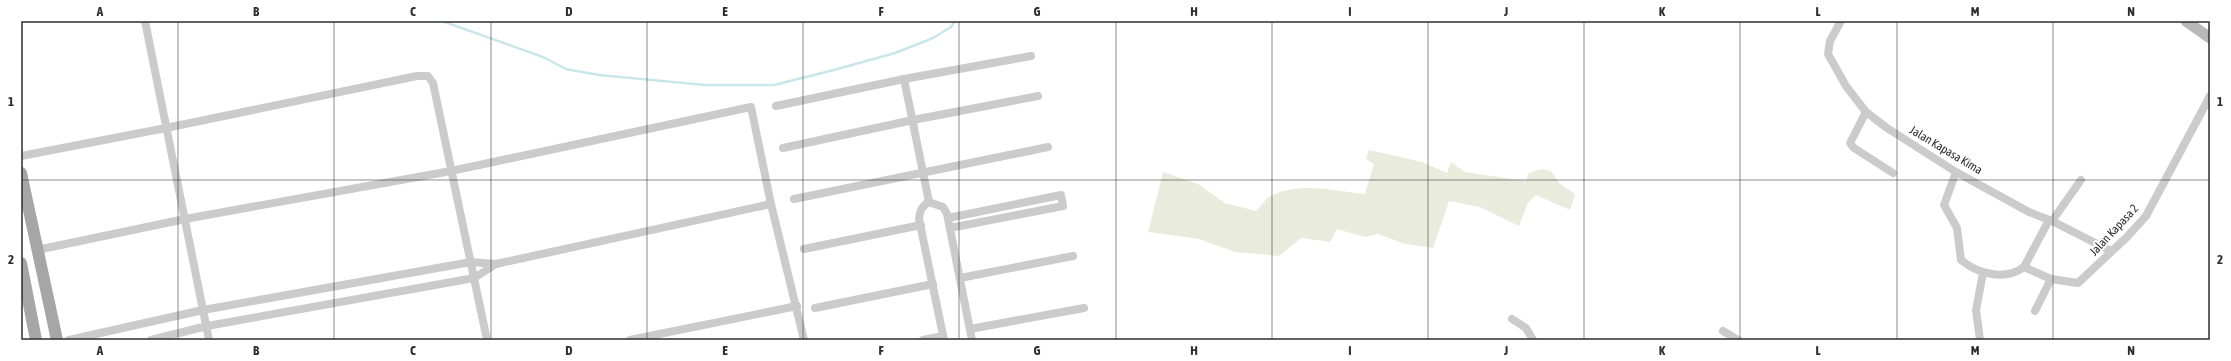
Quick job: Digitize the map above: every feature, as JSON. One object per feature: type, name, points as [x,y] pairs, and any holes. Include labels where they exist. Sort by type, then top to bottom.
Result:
[{"type":"main road","points":[[2186,21],[2210,38]]},
{"type":"main road","points":[[21,173],[57,340]]},
{"type":"main road","points":[[21,263],[36,340]]},
{"type":"street","points":[[145,21],[209,340]]},
{"type":"street","name":"Jalan Kapasa Kima","points":[[1841,21],[1830,41],[1828,54],[1846,86],[1866,112],[1887,128],[1956,172],[2029,212],[2051,221],[2111,251]]},
{"type":"street","points":[[776,106],[904,79],[1031,56]]},
{"type":"street","points":[[21,156],[166,128],[417,76],[428,76],[433,82],[487,340]]},
{"type":"street","points":[[904,79],[929,202]]},
{"type":"street","points":[[783,148],[913,120],[1038,96]]},
{"type":"street","name":"Jalan Kapasa 2","points":[[2024,267],[2051,279],[2078,283],[2127,237],[2146,216],[2210,96]]},
{"type":"street","points":[[37,250],[185,218],[451,171],[751,107],[771,204],[797,306],[804,340]]},
{"type":"street","points":[[1866,112],[1850,143],[1854,148],[1893,173]]},
{"type":"street","points":[[794,200],[1048,147]]},
{"type":"street","points":[[1956,172],[1945,199],[1945,210],[1957,228],[1960,258],[1981,272],[2013,273],[2024,267],[2051,221],[2081,180]]},
{"type":"street","points":[[948,218],[1061,195],[1063,206],[950,228]]},
{"type":"street","points":[[929,202],[943,207],[948,218],[972,340]]},
{"type":"street","points":[[923,340],[944,338],[921,225],[920,211],[923,206],[929,202]]},
{"type":"street","points":[[69,340],[203,310],[471,262],[496,264],[771,204]]},
{"type":"street","points":[[804,250],[921,225]]},
{"type":"street","points":[[960,278],[1073,256]]},
{"type":"street","points":[[151,340],[207,326],[474,278],[496,264]]},
{"type":"street","points":[[1980,340],[1976,310],[1981,272]]},
{"type":"street","points":[[2035,311],[2051,279]]},
{"type":"street","points":[[815,308],[933,284]]},
{"type":"street","points":[[630,340],[797,306]]},
{"type":"street","points":[[970,329],[1084,308]]},
{"type":"street","points":[[1512,319],[1526,328],[1533,340]]},
{"type":"street","points":[[1723,331],[1738,340]]},
{"type":"shaded area","points":[[1369,150],[1422,162],[1447,173],[1451,162],[1465,172],[1526,181],[1529,173],[1542,169],[1551,171],[1559,183],[1575,194],[1570,210],[1536,195],[1528,203],[1519,226],[1480,207],[1449,201],[1433,248],[1405,244],[1378,234],[1365,237],[1337,229],[1330,242],[1301,238],[1279,256],[1235,252],[1199,239],[1148,232],[1163,172],[1198,184],[1225,203],[1256,211],[1268,198],[1290,189],[1316,188],[1365,194],[1374,164],[1366,159]]},
{"type":"waterway","points":[[442,21],[543,57],[566,69],[599,75],[705,85],[774,85],[834,70],[895,53],[933,38],[951,27],[955,21]]}]
